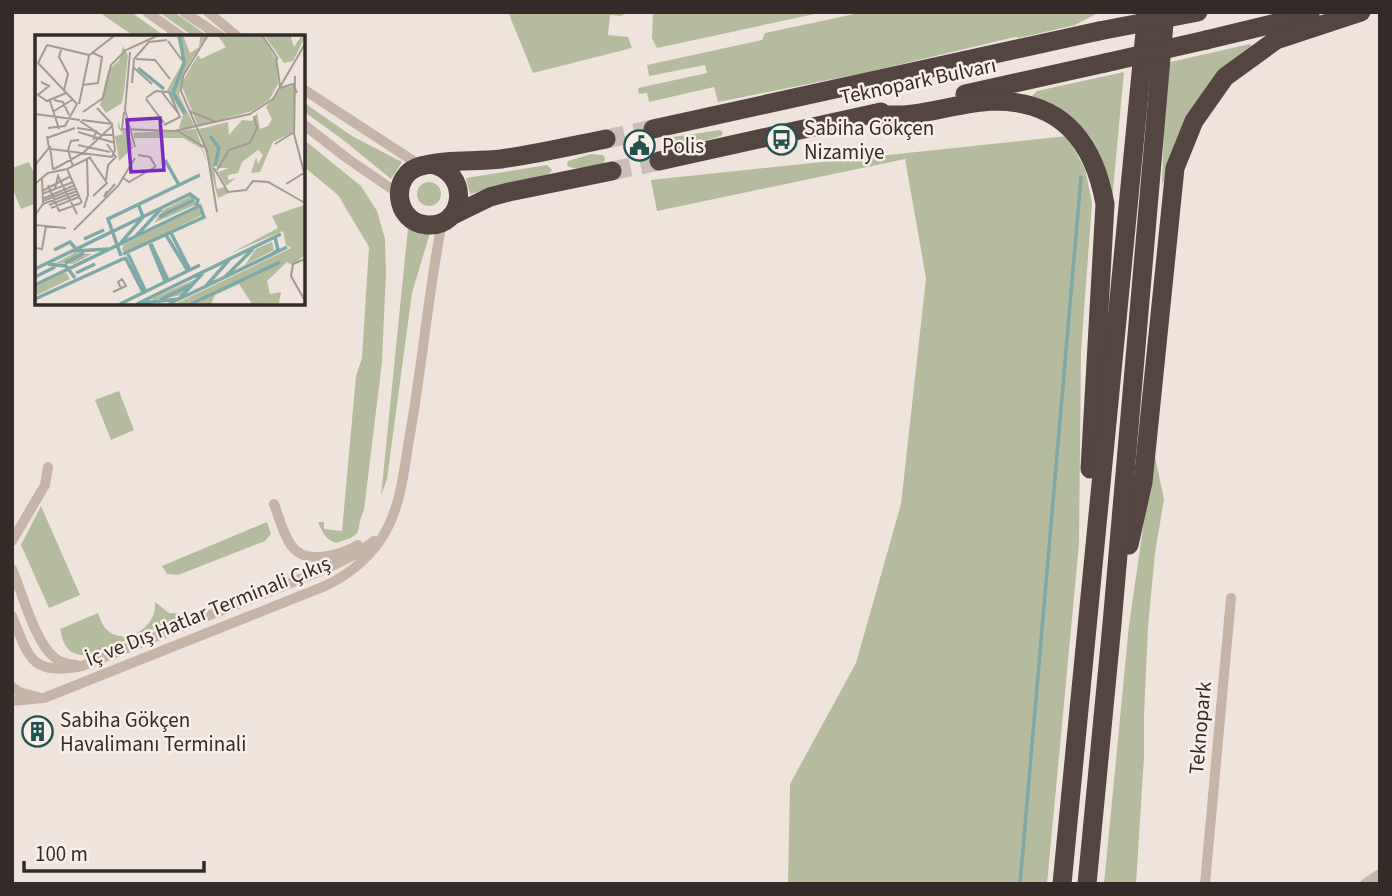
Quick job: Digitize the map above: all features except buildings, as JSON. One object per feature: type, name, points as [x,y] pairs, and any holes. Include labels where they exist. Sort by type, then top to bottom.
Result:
[{"type":"highway","points":[[1062,884],[1147,12]]},
{"type":"highway","points":[[1087,884],[1165,12]]},
{"type":"highway","points":[[653,129],[1099,31],[1198,12]]},
{"type":"highway","name":"Teknopark Bulvarı","points":[[659,161],[1325,12]]},
{"type":"highway","points":[[1112,624],[1143,482],[1175,168],[1194,121],[1224,77],[1276,40],[1361,12]]},
{"type":"highway","points":[[870,115],[905,115],[955,105],[992,102],[1038,109],[1062,120],[1084,142],[1101,178],[1105,204],[1091,428],[1085,635]]},
{"type":"highway","points":[[606,139],[499,159],[425,165],[405,176],[399,194],[403,210],[412,220],[425,225],[447,219],[490,197],[612,171]]},
{"type":"highway","points":[[425,165],[446,170],[457,184],[459,201],[447,219]]},
{"type":"street","points":[[147,12],[179,35]]},
{"type":"street","points":[[184,12],[218,35]]},
{"type":"street","points":[[208,12],[236,35]]},
{"type":"street","points":[[304,90],[425,165]]},
{"type":"street","points":[[304,125],[399,194]]},
{"type":"street","name":"İç ve Dış Hatlar Terminali Çıkış","points":[[12,701],[44,698],[338,580],[369,554],[387,530],[397,507],[422,370],[429,295],[447,219]]},
{"type":"street","points":[[12,541],[45,485],[48,467]]},
{"type":"street","points":[[274,504],[292,548],[300,553],[319,557],[350,550],[369,539],[397,507]]},
{"type":"street","name":"İç ve Dış Hatlar Terminali Çıkış","points":[[12,616],[33,661],[48,668],[82,666],[344,561],[371,544],[397,507]]},
{"type":"street","points":[[12,569],[47,650],[54,658],[66,664],[82,666]]},
{"type":"street","name":"Teknopark","points":[[1208,884],[1231,598]]},
{"type":"street","points":[[12,687],[30,696],[44,698]]},
{"type":"street","points":[[1365,884],[1380,874]]},
{"type":"green space","points":[[99,12],[131,12],[163,35],[132,35]]},
{"type":"green space","points":[[159,12],[174,12],[206,35],[191,35]]},
{"type":"green space","points":[[508,12],[628,12],[621,16],[610,15],[608,35],[628,37],[632,48],[533,73]]},
{"type":"green space","points":[[653,12],[824,12],[657,48],[652,38]]},
{"type":"green space","points":[[864,12],[1105,12],[1075,25],[868,72],[718,102],[714,87],[649,102],[647,93],[639,94],[638,88],[707,73],[705,65],[649,76],[647,65],[762,40],[765,33]]},
{"type":"green space","points":[[1250,44],[1253,50],[1179,134],[1162,185],[1166,63]]},
{"type":"green space","points":[[1124,72],[1111,211],[1102,161],[1084,129],[1069,116],[1029,99],[1037,91]]},
{"type":"green space","points":[[304,103],[352,136],[402,162],[391,179],[304,112]]},
{"type":"green space","points":[[720,130],[723,133],[721,136],[672,150],[664,147],[666,138]]},
{"type":"green space","points":[[1067,136],[1085,169],[1092,203],[1081,352],[1079,544],[1047,884],[788,884],[790,784],[856,663],[901,504],[926,278],[905,159],[657,211],[651,180]]},
{"type":"green space","points":[[304,140],[361,186],[377,211],[385,239],[382,362],[364,510],[356,534],[336,543],[325,535],[318,522],[324,522],[324,529],[342,531],[356,376],[362,358],[369,247],[338,195],[304,167]]},
{"type":"green space","points":[[591,154],[603,155],[604,163],[581,168],[567,166],[568,161]]},
{"type":"green space","points":[[29,162],[35,176],[35,204],[21,209],[12,188],[12,168]]},
{"type":"green space","points":[[547,165],[552,170],[549,174],[470,194],[466,178]]},
{"type":"green space","points":[[424,182],[434,182],[441,189],[441,199],[434,206],[424,206],[417,199],[417,189]]},
{"type":"green space","points":[[408,228],[430,233],[412,293],[387,479],[381,496]]},
{"type":"green space","points":[[119,391],[134,430],[111,440],[95,400]]},
{"type":"green space","points":[[1154,452],[1164,499],[1155,553],[1148,627],[1136,884],[1104,884],[1129,625]]},
{"type":"green space","points":[[41,506],[80,595],[49,608],[21,545]]},
{"type":"green space","points":[[267,522],[271,534],[265,541],[178,575],[167,574],[162,566]]},
{"type":"green space","points":[[155,602],[169,613],[191,614],[89,655],[68,650],[63,641],[60,629],[98,613],[105,628],[113,634],[130,636],[146,627],[151,620]]},
{"type":"waterway","points":[[1020,884],[1081,177]]},
{"type":"tunnel","points":[[606,139],[653,129]]},
{"type":"tunnel","points":[[612,171],[659,161]]},
{"type":"place","name":"Sabiha Gökçen Nizamiye","points":[[781,140]]},
{"type":"place","name":"Polis","points":[[639,146]]},
{"type":"place","name":"Sabiha Gökçen Havalimanı Terminali","points":[[37,732]]}]
